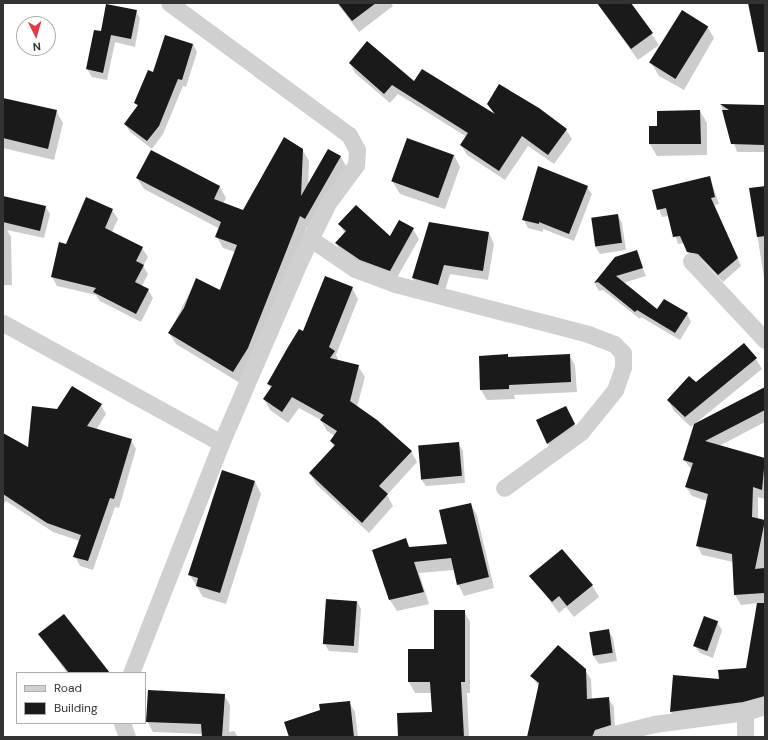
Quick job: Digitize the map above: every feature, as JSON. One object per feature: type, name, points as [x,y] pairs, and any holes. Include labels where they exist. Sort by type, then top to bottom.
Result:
[{"type":"street","points":[[132,672],[221,443],[310,239],[328,203],[356,165],[357,150],[349,135],[169,3]]},
{"type":"street","points":[[310,239],[355,270],[395,284],[588,334],[614,344],[623,353],[623,367],[615,390],[581,432],[504,488]]},
{"type":"street","points":[[691,261],[765,340]]},
{"type":"street","points":[[3,323],[221,443]]},
{"type":"street","points":[[602,737],[654,724],[745,712],[765,706]]},
{"type":"street","points":[[744,737],[745,712]]},
{"type":"street","points":[[122,724],[127,737]]},
{"type":"building","points":[[338,3],[376,3],[352,21]]},
{"type":"building","points":[[597,3],[631,3],[653,33],[631,49]]},
{"type":"building","points":[[748,3],[765,3],[765,52],[758,52]]},
{"type":"building","points":[[106,4],[137,10],[131,39],[111,35],[103,73],[86,69],[94,30],[101,31]]},
{"type":"building","points":[[682,10],[708,26],[675,79],[649,63]]},
{"type":"building","points":[[165,35],[193,44],[182,80],[178,79],[159,126],[147,141],[124,124],[138,105],[134,103],[148,70],[153,72]]},
{"type":"building","points":[[367,41],[414,81],[422,69],[495,114],[487,104],[499,84],[539,108],[567,129],[548,155],[522,136],[499,171],[460,145],[468,133],[392,85],[384,94],[349,63]]},
{"type":"building","points":[[3,98],[57,110],[48,149],[3,138]]},
{"type":"building","points":[[720,104],[765,105],[765,145],[731,144],[722,110],[729,110]]},
{"type":"building","points":[[700,110],[701,144],[649,144],[649,126],[657,126],[657,111]]},
{"type":"building","points":[[284,137],[303,149],[301,196],[328,149],[341,156],[305,219],[300,216],[248,348],[233,372],[168,333],[184,308],[196,278],[220,290],[237,245],[215,237],[221,222],[136,178],[151,150],[220,186],[214,199],[243,210]]},
{"type":"building","points":[[407,138],[454,155],[438,198],[391,181]]},
{"type":"building","points":[[538,166],[588,186],[569,234],[539,222],[539,224],[522,220]]},
{"type":"building","points":[[710,176],[715,197],[711,198],[738,258],[718,275],[698,254],[687,252],[680,236],[673,237],[666,208],[657,210],[652,190]]},
{"type":"building","points":[[765,186],[765,236],[757,237],[749,188]]},
{"type":"building","points":[[3,196],[46,206],[40,231],[3,222]]},
{"type":"building","points":[[86,197],[113,209],[105,228],[143,247],[136,261],[144,265],[135,282],[149,289],[136,314],[93,292],[96,288],[51,277],[59,242],[66,244]]},
{"type":"building","points":[[356,205],[390,236],[399,220],[414,228],[390,271],[360,260],[335,243],[346,231],[338,224]]},
{"type":"building","points":[[618,214],[622,243],[595,246],[591,218]]},
{"type":"building","points":[[429,222],[489,232],[483,271],[444,265],[438,285],[412,278]]},
{"type":"building","points":[[637,250],[643,268],[616,276],[657,309],[664,299],[688,313],[675,333],[637,310],[635,312],[598,282],[594,283],[615,257]]},
{"type":"building","points":[[325,276],[353,287],[329,347],[335,351],[330,358],[359,365],[350,401],[377,420],[412,451],[379,486],[388,494],[362,523],[309,473],[335,445],[330,441],[337,431],[320,420],[324,415],[292,397],[282,412],[263,399],[272,386],[267,384],[288,347],[299,329],[303,331]]},
{"type":"building","points":[[744,343],[757,358],[685,417],[667,400],[689,376],[696,382]]},
{"type":"building","points":[[508,354],[508,357],[570,354],[571,382],[509,385],[509,389],[480,390],[479,356]]},
{"type":"building","points":[[72,386],[102,404],[87,426],[132,439],[114,499],[110,498],[88,561],[73,557],[81,535],[47,523],[3,494],[3,433],[28,447],[32,406],[57,409]]},
{"type":"building","points":[[765,387],[765,410],[705,441],[765,458],[762,490],[753,487],[752,517],[765,520],[755,569],[765,568],[765,593],[734,595],[732,554],[696,546],[708,494],[685,487],[693,463],[683,460],[694,424]]},
{"type":"building","points":[[566,406],[575,424],[547,444],[536,420]]},
{"type":"building","points":[[459,442],[462,476],[421,479],[418,446]]},
{"type":"building","points":[[222,470],[255,481],[220,593],[196,586],[198,578],[188,575]]},
{"type":"building","points":[[471,503],[489,577],[457,585],[451,558],[414,562],[424,592],[389,600],[372,550],[406,538],[409,547],[447,544],[439,510]]},
{"type":"building","points":[[562,549],[593,585],[567,606],[559,596],[552,602],[529,576]]},
{"type":"building","points":[[326,599],[357,601],[354,646],[323,644]]},
{"type":"building","points":[[757,603],[765,603],[765,696],[743,702],[670,712],[673,675],[719,679],[718,670],[746,668]]},
{"type":"building","points":[[434,610],[465,610],[465,682],[461,682],[464,737],[398,737],[397,713],[432,712],[430,682],[408,682],[408,649],[434,649]]},
{"type":"building","points":[[64,614],[109,672],[68,672],[38,634]]},
{"type":"building","points":[[704,616],[718,621],[707,651],[693,646]]},
{"type":"building","points":[[609,629],[613,653],[593,656],[589,632]]},
{"type":"building","points":[[558,645],[586,669],[587,699],[609,697],[611,725],[595,730],[592,737],[527,737],[539,683],[530,676]]},
{"type":"building","points":[[148,690],[225,694],[222,737],[202,737],[201,724],[146,722]]},
{"type":"building","points":[[350,701],[354,737],[289,737],[284,722],[320,710],[319,704]]}]
